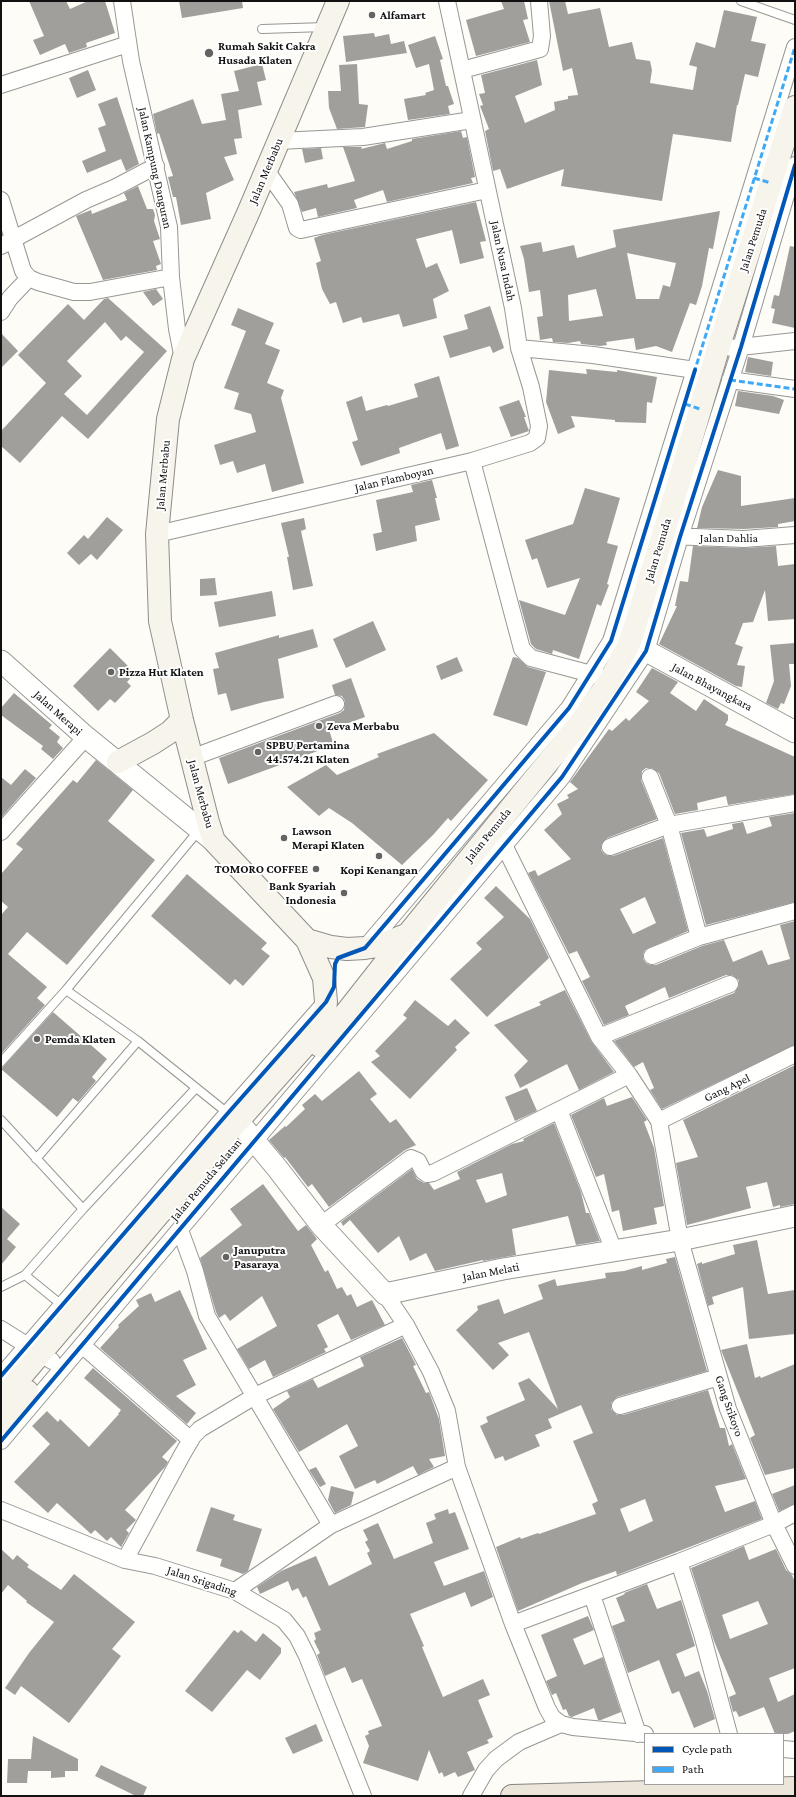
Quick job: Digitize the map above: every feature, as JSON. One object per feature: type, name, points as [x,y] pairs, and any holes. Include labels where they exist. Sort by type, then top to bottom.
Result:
[{"type":"highway","points":[[512,1796],[735,1787],[795,1788]]},
{"type":"main road","name":"Jalan Merbabu","points":[[307,940],[207,835],[208,822],[191,758],[160,621],[157,534],[168,419],[183,359],[338,1]]},
{"type":"main road","name":"Jalan Pemuda","points":[[408,934],[500,836],[580,723],[600,677],[638,647],[672,536],[692,406],[718,349],[776,190],[795,107]]},
{"type":"main road","points":[[118,762],[170,732],[182,720]]},
{"type":"main road","points":[[307,940],[331,947],[347,949],[365,948],[378,946],[408,934]]},
{"type":"main road","name":"Jalan Pemuda Selatan","points":[[1,1400],[74,1315],[242,1127],[327,1037],[408,934]]},
{"type":"main road","name":"Jalan Pemuda Selatan","points":[[242,1127],[317,1032],[324,1018],[326,1002],[324,978],[307,940]]},
{"type":"main road","name":"Jalan Pemuda Selatan","points":[[1,1422],[41,1353]]},
{"type":"street","name":"Jalan Kampung Danguran","points":[[122,1],[128,44],[169,227],[171,277],[177,329],[183,359]]},
{"type":"street","name":"Jalan Nusa Indah","points":[[447,1],[513,308],[519,348]]},
{"type":"street","points":[[462,70],[540,49],[542,45],[542,36],[539,1]]},
{"type":"street","points":[[1,85],[128,44]]},
{"type":"street","points":[[672,536],[741,347],[776,190],[795,47]]},
{"type":"street","points":[[278,141],[363,137],[472,120]]},
{"type":"street","points":[[365,948],[569,708],[600,677],[611,640],[692,406],[695,370],[776,190],[795,165]]},
{"type":"street","points":[[7,243],[86,200],[116,187],[156,166]]},
{"type":"street","points":[[266,170],[290,204],[296,226],[301,230],[487,190]]},
{"type":"street","points":[[1,200],[7,243],[23,271],[29,278],[47,285],[74,292],[90,292],[171,277]]},
{"type":"street","points":[[1,312],[10,298],[29,278]]},
{"type":"street","points":[[718,349],[795,341]]},
{"type":"street","points":[[519,348],[593,355],[695,370]]},
{"type":"street","name":"Jalan Flamboyan","points":[[157,534],[472,461],[530,444],[534,441],[538,434],[539,426],[531,387],[519,348]]},
{"type":"street","points":[[730,380],[795,390]]},
{"type":"street","points":[[472,461],[522,649],[531,658],[600,677]]},
{"type":"street","name":"Jalan Dahlia","points":[[672,536],[744,540],[795,535]]},
{"type":"street","points":[[242,1127],[500,836],[562,777],[638,647]]},
{"type":"street","name":"Jalan Bhayangkara","points":[[638,647],[795,732]]},
{"type":"street","name":"Jalan Merapi","points":[[1,661],[86,737],[207,835]]},
{"type":"street","points":[[191,758],[336,704]]},
{"type":"street","points":[[1,832],[86,737]]},
{"type":"street","points":[[650,777],[669,825],[699,937]]},
{"type":"street","points":[[610,847],[669,825],[795,803]]},
{"type":"street","points":[[500,836],[600,1038],[629,1075],[659,1121]]},
{"type":"street","points":[[652,956],[699,937],[795,911]]},
{"type":"street","points":[[600,1038],[730,984]]},
{"type":"street","points":[[1,1441],[180,1230],[242,1127],[326,1002]]},
{"type":"street","name":"Gang Apel","points":[[659,1121],[795,1054]]},
{"type":"street","points":[[321,1225],[371,1189],[407,1160],[414,1158],[423,1171],[427,1174],[433,1173],[629,1075]]},
{"type":"street","points":[[559,1110],[614,1251]]},
{"type":"street","name":"Gang Srikoyo","points":[[659,1121],[680,1240],[728,1409],[774,1524],[795,1566]]},
{"type":"street","points":[[242,1127],[321,1225],[385,1294],[406,1325],[431,1372],[447,1411],[457,1467],[513,1624],[552,1717],[561,1724],[573,1727],[641,1734],[592,1595]]},
{"type":"street","name":"Jalan Melati","points":[[385,1294],[503,1269],[680,1240],[795,1216]]},
{"type":"street","points":[[180,1230],[195,1271],[207,1316],[331,1525]]},
{"type":"street","points":[[1,1376],[41,1353],[74,1315]]},
{"type":"street","points":[[125,1560],[191,1440],[200,1429],[209,1422],[255,1396],[406,1325]]},
{"type":"street","points":[[1,1328],[41,1353]]},
{"type":"street","points":[[83,1346],[191,1440]]},
{"type":"street","points":[[620,1406],[719,1377]]},
{"type":"street","points":[[235,1591],[331,1525],[457,1467]]},
{"type":"street","name":"Jalan Srigading","points":[[1,1510],[125,1560],[155,1566],[235,1591],[284,1620],[297,1636],[308,1656],[363,1796]]},
{"type":"street","points":[[513,1624],[679,1562],[774,1524],[795,1513]]},
{"type":"street","points":[[679,1562],[702,1634],[729,1733]]},
{"type":"street","points":[[471,1796],[486,1770],[496,1759],[519,1742],[561,1724]]},
{"type":"street","points":[[784,1749],[795,1750]]},
{"type":"lane","points":[[741,1],[795,20]]},
{"type":"lane","points":[[262,29],[326,27]]},
{"type":"lane","points":[[1,1062],[207,835]]},
{"type":"lane","points":[[66,990],[138,1041],[242,1127]]},
{"type":"lane","points":[[36,1159],[138,1041]]},
{"type":"lane","points":[[1,1287],[25,1275],[83,1209],[196,1088]]},
{"type":"lane","points":[[1,1120],[83,1209]]},
{"type":"lane","points":[[25,1275],[74,1315]]},
{"type":"building","points":[[29,1],[66,1],[70,9],[88,1],[105,1],[115,33],[86,43],[87,47],[69,53],[65,44],[40,55],[33,40],[44,36]]},
{"type":"building","points":[[179,1],[242,1],[243,8],[182,18]]},
{"type":"building","points":[[501,1],[524,1],[528,19],[523,20],[530,42],[476,56],[466,20],[504,9]]},
{"type":"building","points":[[549,1],[565,1],[568,14],[600,8],[609,47],[632,42],[636,59],[650,61],[652,70],[650,83],[693,90],[697,67],[689,65],[696,42],[715,48],[724,10],[757,17],[751,41],[766,44],[758,77],[745,74],[737,105],[731,142],[673,134],[662,201],[561,186],[564,169],[507,189],[500,169],[493,171],[485,131],[489,129],[480,106],[483,105],[479,94],[485,93],[481,75],[537,60],[542,85],[515,96],[525,123],[555,110],[554,102],[568,99],[568,96],[578,95],[572,68],[563,71]]},
{"type":"building","points":[[374,33],[375,37],[389,34],[391,44],[404,41],[407,53],[346,62],[343,36]]},
{"type":"building","points":[[435,36],[443,59],[440,60],[446,86],[448,86],[454,104],[448,106],[450,114],[408,120],[404,99],[426,95],[425,93],[434,90],[429,64],[416,68],[408,45]]},
{"type":"building","points":[[262,64],[266,80],[257,82],[262,105],[238,110],[242,138],[234,139],[237,154],[224,157],[234,180],[206,193],[211,219],[181,225],[176,197],[173,197],[168,177],[173,176],[159,133],[157,134],[153,114],[193,99],[202,124],[226,120],[221,94],[239,91],[234,71]]},
{"type":"building","points":[[357,64],[359,104],[368,105],[365,127],[337,129],[329,108],[328,91],[341,91],[339,65]]},
{"type":"building","points":[[88,70],[96,90],[77,98],[69,78]]},
{"type":"building","points":[[117,97],[139,164],[126,171],[121,159],[87,173],[82,161],[106,151],[98,128],[106,125],[98,104]]},
{"type":"building","points":[[461,131],[463,138],[467,137],[475,177],[471,178],[473,183],[387,202],[383,190],[354,200],[357,208],[318,217],[316,208],[302,212],[294,192],[327,184],[328,188],[355,181],[343,147],[362,147],[361,149],[385,143],[387,149],[412,141],[412,139]]},
{"type":"building","points":[[321,148],[323,159],[305,163],[302,149]]},
{"type":"building","points":[[138,186],[147,209],[153,209],[155,215],[154,221],[160,239],[153,241],[161,264],[156,266],[157,270],[103,280],[76,216],[91,210],[92,214],[127,200],[124,193]]},
{"type":"building","points":[[476,202],[486,241],[480,242],[484,258],[460,264],[452,230],[416,239],[426,268],[437,263],[449,291],[433,299],[437,318],[403,327],[399,314],[363,323],[361,317],[343,323],[336,302],[330,304],[322,289],[316,263],[321,261],[314,238]]},
{"type":"building","points":[[720,211],[713,249],[709,248],[702,286],[696,305],[690,303],[672,352],[656,346],[636,350],[634,338],[606,342],[607,345],[600,346],[581,344],[580,341],[568,343],[553,342],[552,338],[540,340],[537,317],[543,316],[540,290],[529,292],[524,259],[520,246],[541,242],[543,252],[574,245],[577,258],[616,247],[613,230]],"holes":[[[627,253],[676,263],[670,287],[663,285],[659,299],[636,299]],[[596,289],[603,316],[569,321],[568,295]]]},
{"type":"building","points":[[790,246],[795,247],[795,328],[772,323],[775,309],[771,308],[774,295],[779,296]]},
{"type":"building","points":[[156,289],[163,299],[153,306],[143,292]]},
{"type":"building","points":[[108,298],[167,351],[88,439],[62,416],[20,463],[1,446],[1,431],[46,383],[18,355],[68,304],[84,320],[104,299]],"holes":[[[105,322],[121,341],[126,336],[144,352],[87,415],[64,394],[82,376],[67,361]]]},
{"type":"building","points":[[490,306],[504,348],[493,353],[490,346],[450,358],[443,336],[468,329],[464,315]]},
{"type":"building","points":[[238,308],[274,323],[265,344],[280,350],[267,383],[284,390],[281,398],[304,483],[272,492],[265,464],[237,473],[233,461],[220,465],[214,445],[256,432],[251,414],[234,409],[239,393],[224,388],[246,331],[231,325]]},
{"type":"building","points":[[1,333],[18,351],[1,368]]},
{"type":"building","points":[[748,357],[773,362],[771,376],[745,372]]},
{"type":"building","points":[[586,369],[617,372],[617,370],[657,377],[652,403],[647,402],[646,423],[615,422],[615,420],[571,416],[575,427],[558,434],[546,402],[549,370],[587,374]]},
{"type":"building","points":[[439,376],[459,446],[446,450],[441,433],[399,448],[400,453],[361,466],[352,442],[358,440],[346,402],[362,396],[366,411],[388,406],[418,397],[414,384]]},
{"type":"building","points":[[738,391],[773,396],[784,400],[779,414],[735,406]]},
{"type":"building","points":[[519,400],[526,417],[524,417],[529,431],[511,437],[499,407]]},
{"type":"building","points":[[718,470],[741,476],[741,506],[795,498],[795,521],[778,524],[778,527],[744,529],[697,528],[702,507]]},
{"type":"building","points":[[432,480],[437,498],[435,498],[440,520],[415,526],[417,541],[376,551],[373,534],[382,532],[376,500],[413,492],[411,485]]},
{"type":"building","points":[[585,488],[620,498],[607,543],[618,546],[607,584],[609,585],[601,606],[597,604],[579,659],[553,650],[552,654],[536,649],[531,644],[519,600],[565,615],[580,578],[547,588],[537,558],[532,560],[525,540],[573,524]]},
{"type":"building","points":[[107,517],[123,530],[97,560],[91,554],[79,565],[67,553],[84,535],[88,539]]},
{"type":"building","points":[[304,518],[306,529],[301,531],[313,586],[293,590],[287,557],[289,557],[281,523]]},
{"type":"building","points":[[693,546],[744,548],[776,546],[778,566],[795,564],[795,619],[768,621],[765,590],[753,622],[743,623],[735,644],[743,647],[737,665],[745,666],[742,687],[736,686],[659,644],[677,606],[675,606],[680,581],[688,582]]},
{"type":"building","points":[[215,578],[217,595],[200,596],[200,579]]},
{"type":"building","points":[[272,591],[276,616],[219,627],[214,602]]},
{"type":"building","points":[[373,621],[386,650],[346,668],[333,639]]},
{"type":"building","points":[[313,629],[318,647],[278,659],[284,698],[231,711],[226,693],[218,695],[213,669],[219,668],[215,653],[279,635],[279,638]]},
{"type":"building","points":[[795,643],[795,664],[789,664],[791,686],[784,704],[781,703],[778,709],[766,703],[774,681],[770,645]]},
{"type":"building","points":[[110,648],[135,673],[127,682],[131,686],[115,703],[110,699],[98,711],[73,686]]},
{"type":"building","points":[[457,657],[463,671],[441,680],[436,666]]},
{"type":"building","points":[[513,657],[518,658],[528,667],[546,672],[527,726],[493,715]]},
{"type":"building","points":[[652,668],[678,682],[670,693],[696,711],[704,699],[728,715],[728,720],[725,725],[795,757],[795,794],[728,805],[726,796],[697,803],[698,810],[675,814],[659,773],[652,768],[646,768],[642,771],[641,780],[657,819],[607,838],[601,845],[601,850],[604,854],[613,856],[663,838],[688,931],[645,950],[643,959],[650,965],[656,965],[702,946],[724,940],[733,962],[762,950],[768,965],[790,959],[780,925],[795,921],[795,1045],[662,1109],[650,1090],[654,1088],[643,1062],[634,1067],[614,1041],[734,993],[739,986],[739,980],[732,975],[726,975],[669,998],[665,987],[625,1006],[629,1015],[604,1025],[582,981],[590,977],[577,951],[569,954],[528,873],[535,870],[538,876],[571,859],[544,830],[562,814],[557,804],[569,798],[567,795],[578,789],[570,782],[609,729],[612,731],[626,718],[629,721],[649,701],[636,692]],"holes":[[[645,897],[656,923],[633,934],[620,909]]]},
{"type":"building","points":[[351,678],[365,717],[329,730],[334,745],[228,784],[219,758],[340,713],[344,710],[345,701],[342,696],[335,695],[332,685]]},
{"type":"building","points":[[14,693],[52,725],[49,728],[60,737],[57,742],[63,748],[53,759],[41,749],[43,746],[1,715],[1,708]]},
{"type":"building","points":[[434,733],[488,780],[451,821],[448,818],[402,865],[352,823],[329,808],[319,816],[287,787],[326,765],[337,775],[379,757],[377,754]]},
{"type":"building","points":[[96,760],[133,790],[108,821],[155,860],[67,965],[27,932],[8,954],[47,987],[37,998],[45,1005],[1,1054],[1,915],[8,907],[1,901],[1,874],[23,849],[16,844],[73,780],[77,783]]},
{"type":"building","points":[[25,769],[36,778],[1,818],[1,777],[11,785]]},
{"type":"building","points":[[795,813],[795,902],[706,925],[681,833],[704,829],[707,837],[733,829],[732,824],[743,822],[747,834],[772,826],[769,817]]},
{"type":"building","points":[[187,874],[267,943],[261,949],[270,956],[243,986],[235,979],[230,985],[151,916]]},
{"type":"building","points":[[496,886],[530,919],[549,958],[487,1017],[450,979],[482,949],[476,943],[504,917],[484,898]]},
{"type":"building","points":[[565,990],[591,1041],[614,1072],[579,1090],[567,1064],[520,1088],[514,1075],[528,1061],[494,1025],[541,1005],[539,1002]]},
{"type":"building","points":[[415,1000],[448,1026],[455,1019],[470,1033],[455,1047],[457,1050],[410,1099],[371,1062],[380,1056],[375,1051],[407,1018],[403,1015]]},
{"type":"building","points":[[53,1012],[107,1059],[92,1077],[96,1081],[91,1087],[78,1102],[73,1098],[57,1117],[1,1069]]},
{"type":"building","points":[[795,1065],[795,1204],[773,1207],[767,1182],[746,1187],[751,1208],[687,1225],[676,1163],[698,1157],[683,1120]]},
{"type":"building","points":[[359,1071],[377,1094],[370,1099],[390,1123],[396,1119],[416,1145],[405,1150],[329,1207],[312,1184],[308,1187],[285,1157],[284,1158],[269,1140],[285,1126],[286,1127],[305,1109],[302,1105],[315,1094],[322,1101]]},
{"type":"building","points":[[527,1088],[537,1111],[515,1121],[505,1097]]},
{"type":"building","points":[[632,1097],[647,1120],[644,1122],[654,1148],[664,1206],[654,1208],[657,1224],[623,1231],[619,1210],[612,1212],[604,1174],[596,1177],[571,1115],[604,1098],[607,1106]]},
{"type":"building","points":[[554,1123],[581,1192],[586,1213],[589,1213],[600,1241],[576,1245],[568,1216],[512,1229],[516,1255],[483,1260],[435,1271],[426,1253],[410,1261],[399,1236],[378,1253],[350,1220],[343,1226],[341,1222],[412,1169],[417,1179],[424,1183],[429,1183],[434,1190],[460,1179],[457,1172],[512,1144],[524,1141],[523,1139]],"holes":[[[502,1173],[507,1195],[486,1203],[476,1180]]]},
{"type":"building","points":[[263,1184],[298,1231],[306,1225],[317,1239],[311,1245],[325,1272],[328,1270],[337,1289],[342,1287],[347,1296],[351,1294],[357,1307],[372,1300],[385,1325],[351,1340],[338,1314],[317,1325],[328,1347],[324,1349],[326,1352],[273,1377],[265,1360],[249,1369],[237,1349],[277,1326],[262,1296],[230,1321],[225,1314],[219,1318],[200,1258],[242,1225],[230,1209]]},
{"type":"building","points":[[1,1207],[20,1224],[7,1239],[16,1247],[1,1265]]},
{"type":"building","points":[[757,1240],[768,1294],[795,1290],[795,1334],[749,1339],[743,1287],[712,1297],[714,1304],[708,1306],[697,1264],[702,1262],[702,1264],[735,1254],[733,1245]]},
{"type":"building","points":[[675,1257],[707,1371],[617,1397],[611,1403],[611,1409],[617,1415],[623,1415],[708,1390],[720,1428],[725,1428],[729,1446],[732,1444],[746,1479],[715,1486],[725,1512],[755,1501],[762,1519],[617,1575],[616,1571],[582,1583],[518,1611],[496,1547],[520,1537],[521,1539],[538,1533],[539,1534],[596,1514],[592,1504],[598,1501],[573,1441],[593,1433],[581,1405],[548,1419],[552,1428],[535,1435],[540,1446],[505,1461],[503,1456],[495,1459],[480,1426],[488,1422],[486,1417],[525,1400],[518,1383],[529,1378],[558,1409],[529,1332],[498,1343],[509,1355],[493,1370],[456,1330],[478,1310],[477,1306],[499,1299],[504,1314],[543,1299],[538,1285],[555,1279],[557,1286],[606,1278],[605,1273],[624,1271],[642,1266],[642,1270],[667,1263],[666,1259]],"holes":[[[645,1499],[653,1521],[629,1532],[620,1509]]]},
{"type":"building","points":[[180,1290],[207,1349],[183,1360],[196,1385],[176,1396],[196,1413],[187,1424],[100,1348],[119,1327],[118,1325],[139,1306],[136,1300],[151,1293],[155,1302]]},
{"type":"building","points":[[402,1338],[416,1365],[413,1366],[426,1393],[429,1392],[439,1419],[445,1456],[429,1459],[434,1467],[418,1475],[413,1466],[377,1484],[375,1480],[355,1489],[339,1456],[358,1446],[347,1424],[299,1452],[273,1409],[290,1397],[287,1391],[313,1379],[318,1388],[364,1366],[360,1357]]},
{"type":"building","points":[[747,1344],[755,1378],[760,1376],[761,1378],[795,1364],[795,1468],[765,1475],[750,1438],[755,1435],[721,1350]]},
{"type":"building","points":[[93,1368],[177,1441],[162,1457],[168,1462],[165,1467],[125,1510],[136,1520],[126,1530],[129,1533],[121,1547],[111,1537],[107,1541],[95,1530],[91,1534],[57,1503],[48,1513],[14,1482],[50,1444],[32,1426],[47,1411],[58,1422],[60,1419],[89,1447],[119,1414],[121,1410],[84,1378]]},
{"type":"building","points":[[316,1467],[326,1484],[320,1487],[309,1470]]},
{"type":"building","points":[[795,1485],[795,1504],[779,1511],[772,1494]]},
{"type":"building","points":[[331,1486],[354,1492],[351,1505],[335,1513],[328,1500]]},
{"type":"building","points":[[211,1507],[235,1515],[233,1520],[262,1529],[248,1571],[243,1574],[220,1566],[222,1559],[196,1551]]},
{"type":"building","points":[[448,1509],[449,1514],[455,1512],[469,1549],[434,1562],[444,1586],[484,1571],[493,1597],[471,1607],[465,1592],[410,1614],[443,1697],[483,1679],[490,1695],[478,1700],[493,1737],[487,1740],[489,1743],[467,1752],[475,1770],[458,1777],[455,1772],[444,1777],[442,1772],[439,1774],[429,1750],[418,1781],[363,1763],[369,1746],[365,1736],[369,1734],[368,1731],[382,1726],[362,1679],[352,1683],[345,1667],[325,1676],[317,1655],[320,1653],[314,1641],[316,1639],[314,1633],[321,1630],[306,1596],[303,1598],[298,1588],[292,1591],[288,1581],[260,1594],[257,1587],[281,1571],[316,1556],[329,1586],[372,1564],[367,1553],[370,1551],[365,1542],[368,1540],[363,1530],[378,1523],[394,1559],[433,1543],[426,1523],[436,1519],[434,1514]]},
{"type":"building","points":[[744,1546],[749,1560],[776,1549],[786,1570],[792,1575],[795,1582],[795,1668],[769,1678],[778,1702],[795,1694],[795,1731],[788,1734],[775,1733],[764,1707],[739,1717],[736,1711],[733,1712],[729,1697],[736,1694],[714,1641],[691,1568]],"holes":[[[758,1601],[768,1624],[730,1639],[722,1615]]]},
{"type":"building","points":[[1,1549],[13,1560],[17,1555],[29,1565],[27,1567],[61,1590],[74,1574],[135,1622],[112,1649],[121,1656],[69,1723],[21,1686],[15,1695],[5,1688],[29,1653],[54,1622],[26,1602],[27,1601],[8,1585],[1,1594]]},
{"type":"building","points":[[647,1584],[657,1609],[681,1600],[695,1646],[676,1654],[685,1677],[699,1671],[707,1691],[715,1719],[694,1728],[679,1691],[672,1694],[659,1660],[628,1673],[612,1626],[625,1621],[616,1598],[625,1594],[624,1593]]},
{"type":"building","points":[[588,1616],[594,1630],[573,1639],[584,1665],[603,1657],[621,1712],[601,1720],[598,1720],[594,1708],[572,1717],[569,1716],[566,1709],[563,1710],[556,1693],[552,1695],[546,1681],[557,1676],[541,1635]]},
{"type":"building","points":[[234,1630],[238,1633],[241,1630],[256,1642],[263,1633],[281,1648],[281,1653],[260,1680],[247,1670],[212,1712],[185,1691]]},
{"type":"building","points":[[316,1724],[323,1741],[293,1754],[285,1738]]},
{"type":"building","points":[[33,1736],[78,1759],[78,1771],[65,1771],[65,1777],[51,1778],[51,1771],[28,1771],[27,1783],[7,1783],[8,1759],[31,1759]]},
{"type":"building","points":[[101,1765],[147,1787],[143,1796],[136,1796],[95,1776]]},
{"type":"marked path","points":[[694,373],[795,47]]},
{"type":"marked path","points":[[754,178],[771,183]]},
{"type":"marked path","points":[[730,380],[795,389]]},
{"type":"marked path","points":[[685,404],[700,409]]},
{"type":"cycle path","points":[[1,1441],[562,777],[646,651],[680,537],[741,347],[795,165]]},
{"type":"cycle path","points":[[1,1376],[326,1002],[334,987],[335,964],[338,958],[365,948],[569,708],[611,641],[695,370]]},
{"type":"place","name":"Alfamart","points":[[372,15]]},
{"type":"place","name":"Rumah Sakit Cakra Husada Klaten","points":[[209,53]]},
{"type":"place","name":"Pizza Hut Klaten","points":[[111,672]]},
{"type":"place","name":"Zeva Merbabu","points":[[319,726]]},
{"type":"place","name":"SPBU Pertamina 44.574.21 Klaten","points":[[258,752]]},
{"type":"place","name":"Lawson Merapi Klaten","points":[[284,838]]},
{"type":"place","name":"Kopi Kenangan","points":[[379,856]]},
{"type":"place","name":"TOMORO COFFEE","points":[[316,869]]},
{"type":"place","name":"Bank Syariah Indonesia","points":[[344,893]]},
{"type":"place","name":"Pemda Klaten","points":[[37,1039]]},
{"type":"place","name":"Januputra Pasaraya","points":[[226,1257]]}]
